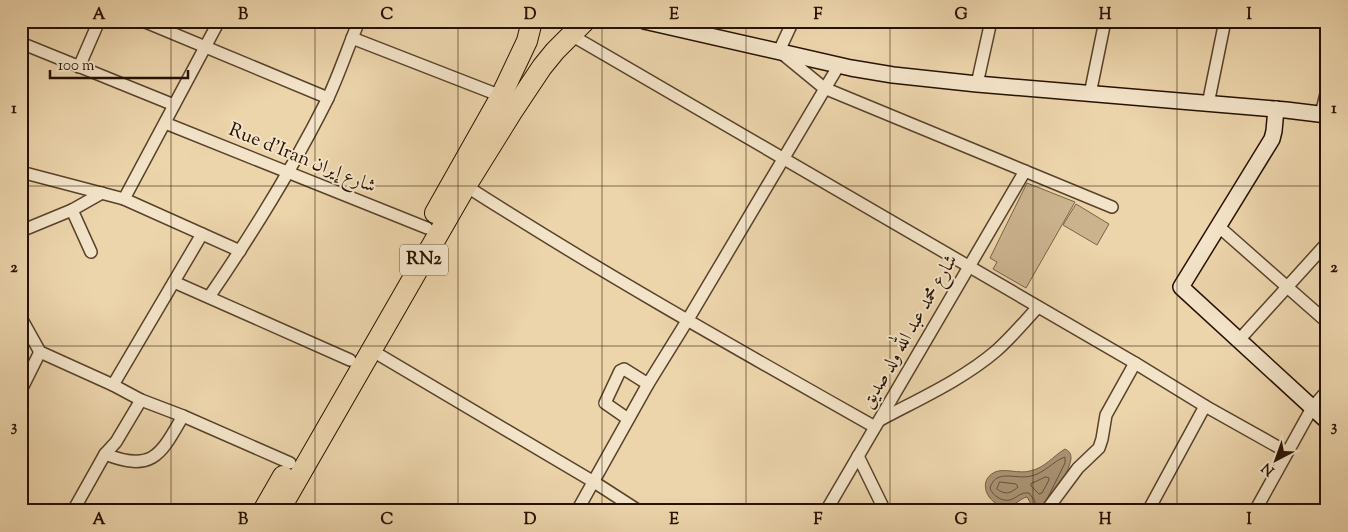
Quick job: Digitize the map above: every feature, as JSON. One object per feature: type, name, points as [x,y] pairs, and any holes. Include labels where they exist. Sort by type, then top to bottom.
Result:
[{"type":"highway","name":"RN2","points":[[263,511],[501,96],[527,41],[532,21]]},
{"type":"highway","name":"RN2","points":[[279,511],[466,186],[542,67],[578,28]]},
{"type":"street","points":[[79,66],[99,21]]},
{"type":"street","points":[[143,21],[328,98]]},
{"type":"street","points":[[124,199],[219,21]]},
{"type":"street","points":[[209,297],[240,251],[288,172],[328,98],[359,21]]},
{"type":"street","points":[[644,21],[893,76],[1324,115],[1327,90]]},
{"type":"street","points":[[670,21],[695,32]]},
{"type":"street","points":[[779,51],[793,21]]},
{"type":"street","points":[[978,84],[991,21]]},
{"type":"street","points":[[1090,94],[1106,21]]},
{"type":"street","points":[[1208,104],[1225,21]]},
{"type":"street","points":[[578,28],[782,158],[1205,406],[1287,452]]},
{"type":"street","points":[[352,38],[501,96]]},
{"type":"street","points":[[21,42],[174,105]]},
{"type":"street","points":[[779,51],[824,88],[1112,207]]},
{"type":"street","points":[[577,511],[648,384],[838,65]]},
{"type":"street","points":[[1276,110],[1272,139],[1181,287],[1327,421]]},
{"type":"street","name":"Rue d'Iran شارع إيران","points":[[164,123],[427,228]]},
{"type":"street","name":"شارع محمد عبد الله ولد صديق","points":[[826,511],[1025,171]]},
{"type":"street","points":[[21,172],[124,199],[240,251]]},
{"type":"street","points":[[466,186],[566,250],[687,321],[877,424],[977,365],[996,351],[1038,307]]},
{"type":"street","points":[[21,231],[72,210],[102,193]]},
{"type":"street","points":[[72,210],[91,252]]},
{"type":"street","points":[[1218,226],[1327,322]]},
{"type":"street","points":[[113,385],[202,234]]},
{"type":"street","points":[[1239,340],[1327,243]]},
{"type":"street","points":[[174,282],[350,360]]},
{"type":"street","points":[[22,319],[40,352],[113,385],[141,400],[183,416],[290,463]]},
{"type":"street","points":[[371,350],[594,482],[638,511]]},
{"type":"street","points":[[21,390],[40,352]]},
{"type":"street","points":[[1046,511],[1078,468],[1098,448],[1102,439],[1106,415],[1135,364]]},
{"type":"street","points":[[628,419],[605,403],[620,371],[624,369],[648,384]]},
{"type":"street","points":[[1255,511],[1312,408],[1327,391]]},
{"type":"street","points":[[73,511],[105,454],[116,442],[141,400]]},
{"type":"street","points":[[1148,511],[1205,406]]},
{"type":"street","points":[[105,454],[137,462],[149,460],[166,444],[183,416]]},
{"type":"street","points":[[858,456],[882,505],[882,511]]},
{"type":"shaded area","points":[[1027,183],[1075,202],[1026,288],[993,269],[997,262],[990,258]]},
{"type":"shaded area","points":[[1076,204],[1109,224],[1097,245],[1063,225]]},
{"type":"water","points":[[1065,449],[1070,453],[1070,463],[1061,485],[1045,511],[1031,511],[1029,508],[1030,502],[1027,497],[1010,506],[1003,506],[991,500],[986,488],[989,476],[999,471],[1026,472],[1035,469],[1045,465]]}]
